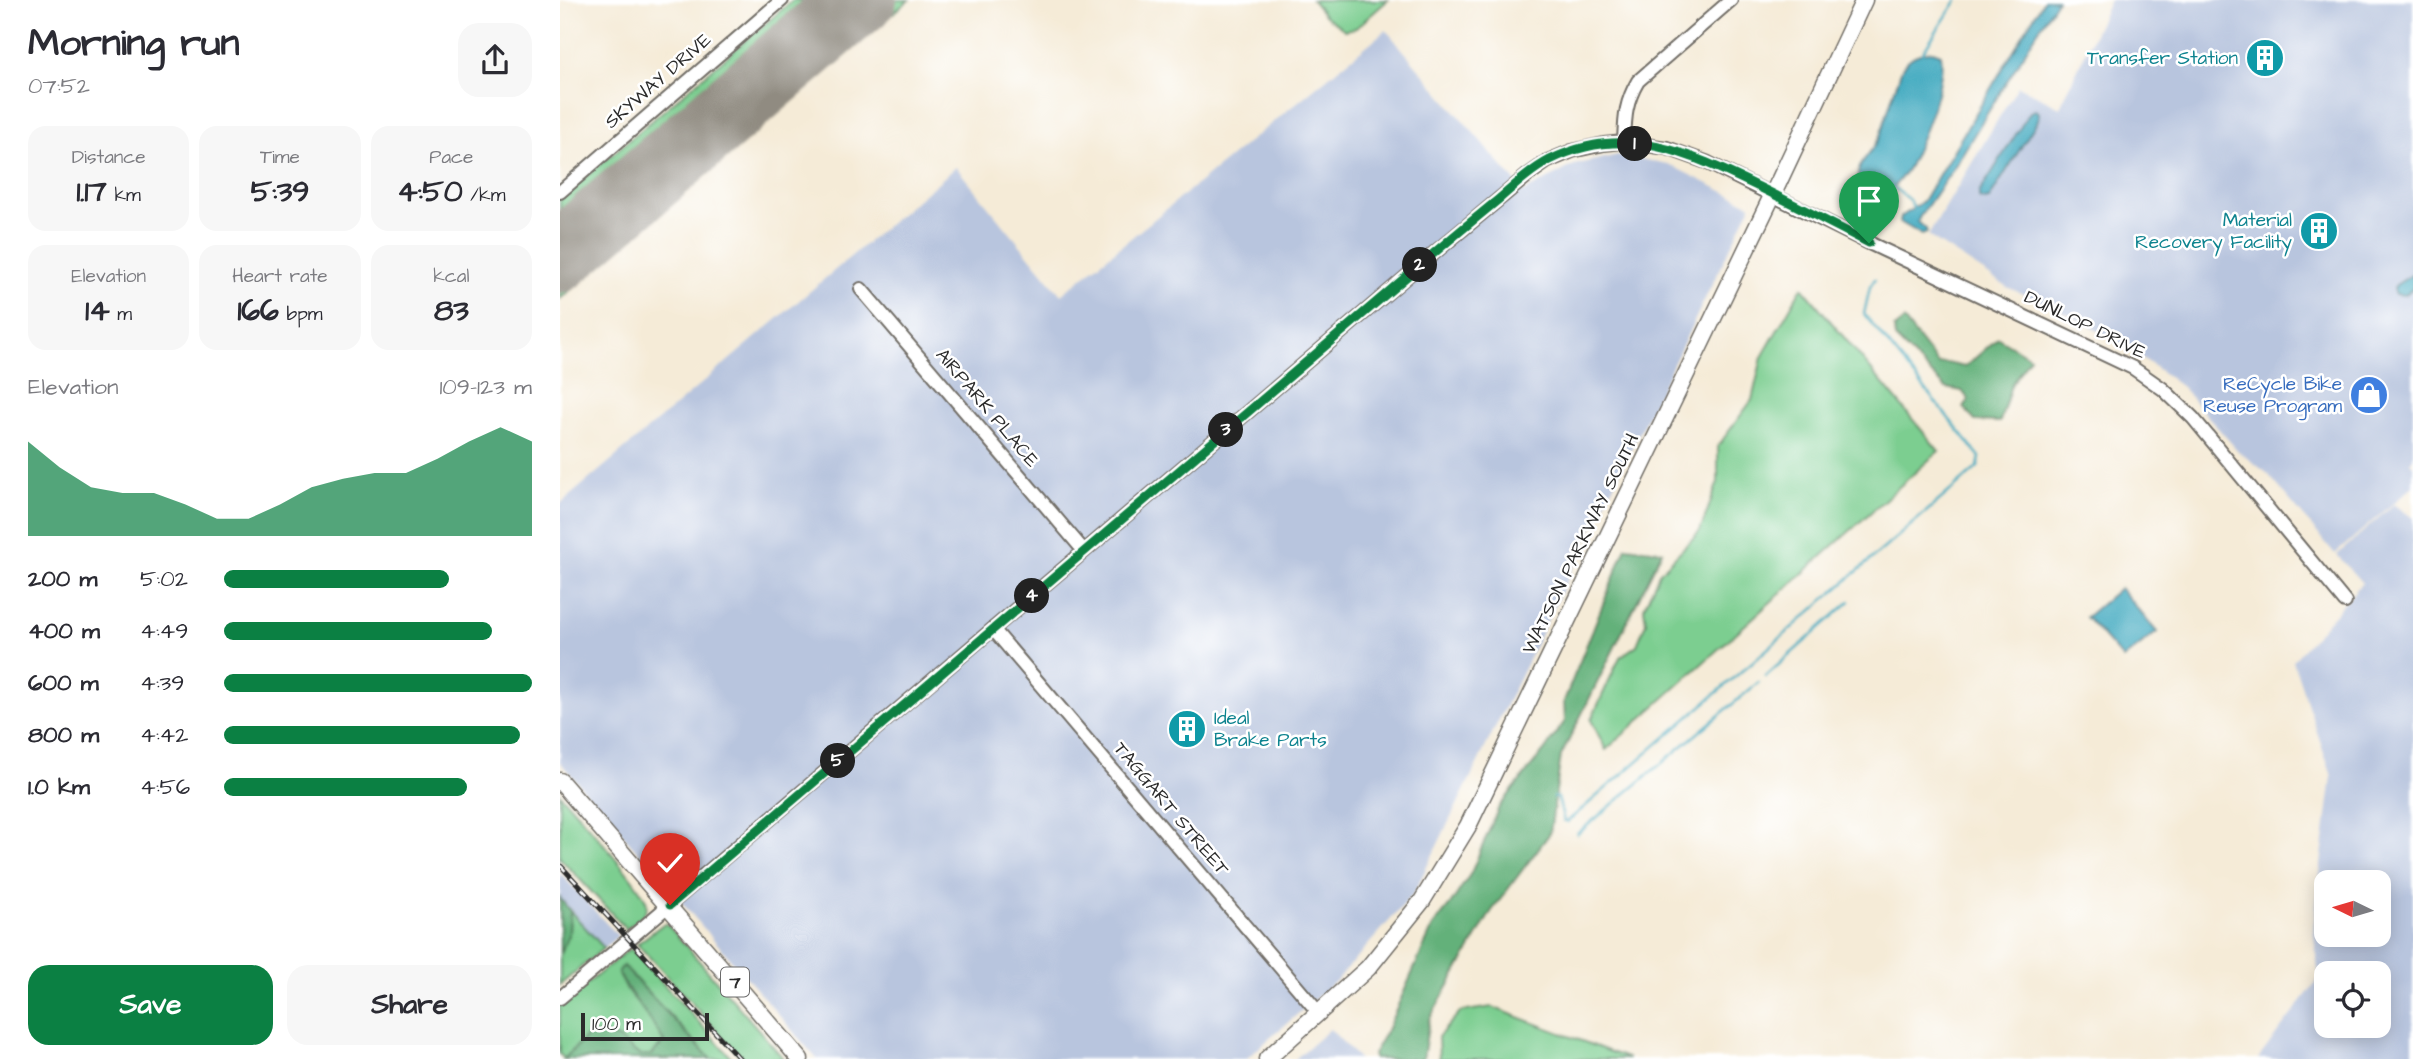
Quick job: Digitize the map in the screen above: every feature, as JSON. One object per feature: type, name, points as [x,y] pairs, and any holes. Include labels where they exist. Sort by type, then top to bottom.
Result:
[{"type":"main road","name":"WATSON PARKWAY SOUTH","points":[[1267,1059],[1368,968],[1422,901],[1468,826],[1864,0]]},
{"type":"main road","name":"7","points":[[560,781],[670,905],[800,1059]]},
{"type":"street","name":"SKYWAY DRIVE","points":[[560,192],[782,0]]},
{"type":"street","points":[[1624,142],[1628,97],[1638,81],[1731,0]]},
{"type":"street","name":"DUNLOP DRIVE","points":[[560,998],[1528,175],[1548,161],[1572,151],[1624,142],[1667,148],[1706,162],[1869,243],[2117,359],[2164,389],[2193,418],[2345,602]]},
{"type":"street","name":"AIRPARK PLACE","points":[[861,289],[1084,551]]},
{"type":"street","name":"TAGGART STREET","points":[[993,629],[1319,1013]]},
{"type":"shaded area","points":[[2110,0],[2413,0],[2413,458],[2410,462],[2413,465],[2413,486],[2335,554],[2267,473],[2239,452],[2182,387],[2133,351],[2068,314],[2007,287],[1928,236],[2018,86],[2060,107]]},
{"type":"shaded area","points":[[1386,30],[1524,192],[1574,165],[1618,155],[1668,164],[1751,205],[1414,893],[1338,979],[1246,1059],[817,1059],[560,762],[560,504],[956,167],[1061,295]]},
{"type":"shaded area","points":[[2394,504],[2413,518],[2413,1059],[2258,1059],[2314,985],[2314,1038],[2391,1038],[2391,961],[2317,961],[2315,947],[2391,947],[2391,870],[2320,870],[2332,776],[2293,661],[2362,583],[2337,555]]},
{"type":"shaded area","points":[[560,873],[618,936],[604,948],[560,898]]},
{"type":"shaded area","points":[[1330,1029],[1359,1059],[1295,1059]]},
{"type":"green space","points":[[793,0],[909,0],[560,299],[560,199]]},
{"type":"green space","points":[[1312,0],[1388,0],[1356,28],[1345,30],[1325,16]]},
{"type":"green space","points":[[1802,287],[1939,451],[1606,750],[1591,720],[1620,657],[1637,645],[1646,623],[1644,608],[1659,573],[1700,531],[1718,482],[1718,446],[1752,400],[1762,357]]},
{"type":"green space","points":[[1904,320],[1938,364],[1965,367],[1998,338],[2030,357],[2011,385],[2000,422],[1975,421],[1964,408],[1969,400],[1962,391],[1946,388],[1895,338],[1894,328]]},
{"type":"green space","points":[[1626,547],[1662,551],[1561,756],[1550,833],[1491,912],[1429,1020],[1423,1059],[1374,1059],[1373,1054],[1388,1028],[1433,926],[1471,873],[1499,807],[1565,721],[1564,701]]},
{"type":"green space","points":[[560,794],[594,832],[644,897],[647,905],[644,913],[626,929],[560,858]]},
{"type":"green space","points":[[560,898],[570,911],[569,933],[560,954]]},
{"type":"green space","points":[[570,911],[604,948],[560,985],[560,954],[569,933]]},
{"type":"green space","points":[[663,924],[667,924],[784,1059],[743,1059],[637,944]]},
{"type":"green space","points":[[629,949],[733,1059],[711,1059],[623,966],[618,972],[627,991],[648,1014],[664,1042],[651,1055],[639,1055],[620,1040],[603,1033],[587,1036],[564,1059],[560,1054],[560,1006]]},
{"type":"green space","points":[[623,966],[711,1059],[564,1059],[587,1036],[603,1033],[620,1040],[639,1055],[651,1055],[664,1042],[618,972]]},
{"type":"green space","points":[[1492,1007],[1629,1059],[1439,1059],[1438,1037],[1460,1012]]},
{"type":"water","points":[[2044,0],[2057,0],[1953,169],[1919,218],[1918,222],[1927,233],[1922,235],[1900,222],[1901,217],[1923,201]]},
{"type":"water","points":[[1933,51],[1941,54],[1940,80],[1927,125],[1915,153],[1905,172],[1887,194],[1870,194],[1858,181],[1859,169],[1879,138],[1902,69],[1914,57]]},
{"type":"water","points":[[2035,110],[2039,113],[2038,120],[1989,199],[1979,198],[1979,193],[2030,112]]},
{"type":"water","points":[[2413,274],[2413,288],[2405,295],[2396,294],[2396,285]]},
{"type":"water","points":[[2120,588],[2157,632],[2123,659],[2086,617]]},
{"type":"waterway","points":[[1922,53],[1957,0]]},
{"type":"waterway","points":[[1893,187],[1909,200],[1914,209]]},
{"type":"waterway","points":[[1554,797],[1558,798],[1564,821],[1567,822],[1978,467],[1980,457],[1864,314],[1870,287],[1875,279]]},
{"type":"waterway","points":[[1766,676],[1850,601]]},
{"type":"waterway","points":[[1577,834],[1759,682]]},
{"type":"taxiway","points":[[560,224],[820,0]]},
{"type":"taxiway","points":[[819,1],[838,25]]},
{"type":"runway","points":[[560,264],[868,0]]},
{"type":"railway","points":[[560,865],[740,1059]]},
{"type":"place","name":"Transfer Station","points":[[2265,58]]},
{"type":"place","name":"Material Recovery Facility","points":[[2319,231]]},
{"type":"place","name":"ReCycle Bike Reuse Program","points":[[2369,395]]},
{"type":"place","name":"Ideal Brake Parts","points":[[1187,729]]},
{"type":"route","points":[[670,905],[1433,254],[1548,161],[1572,151],[1624,142],[1667,148],[1706,162],[1869,243]]}]
